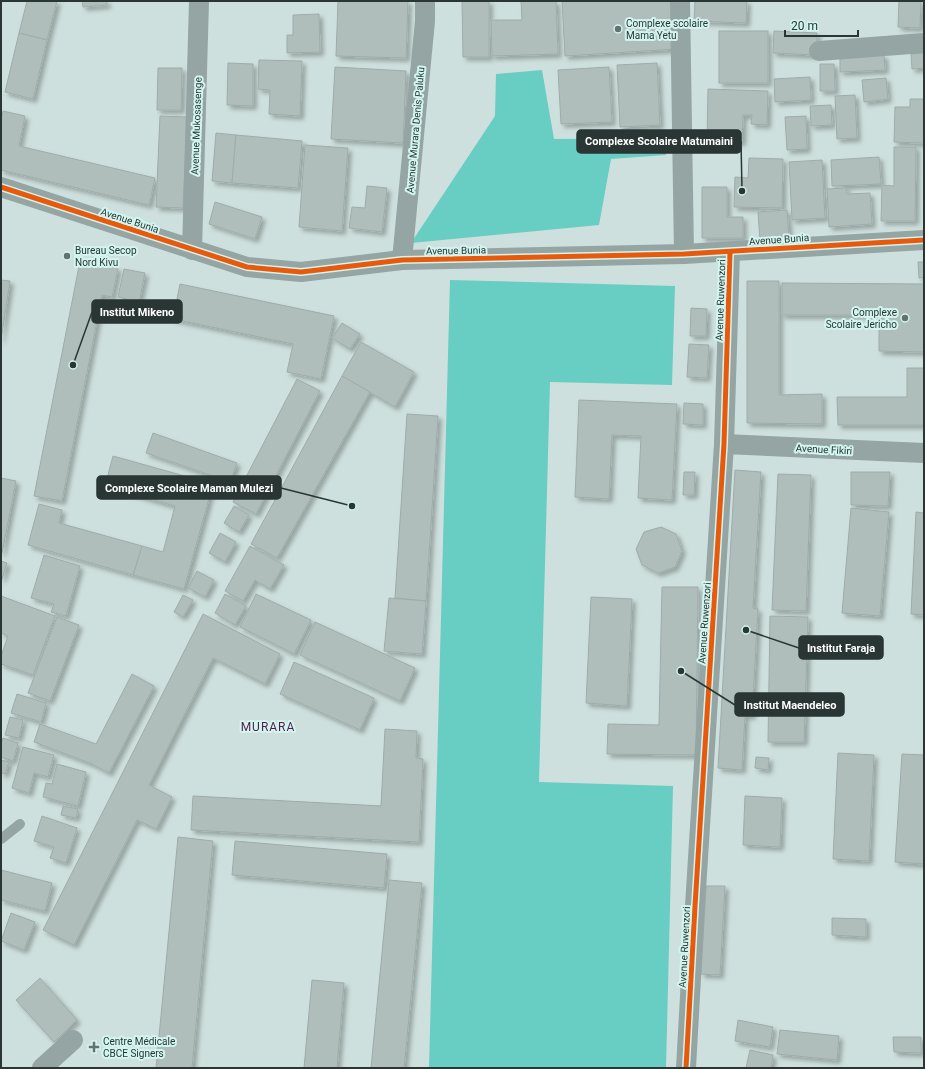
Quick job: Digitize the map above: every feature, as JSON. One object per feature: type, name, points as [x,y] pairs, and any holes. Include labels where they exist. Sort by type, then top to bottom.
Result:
[{"type":"street","name":"Avenue Mukosasenge","points":[[192,250],[199,1]]},
{"type":"street","name":"Avenue Murara Denis Paluku","points":[[402,260],[426,1]]},
{"type":"street","points":[[680,1],[684,254]]},
{"type":"street","points":[[819,51],[924,43]]},
{"type":"street","name":"Avenue Bunia","points":[[1,187],[247,267],[301,272],[402,260],[684,254],[924,240]]},
{"type":"street","name":"Avenue Ruwenzori","points":[[686,1068],[724,444],[730,252]]},
{"type":"street","name":"Avenue Fikiri","points":[[724,444],[924,453]]},
{"type":"street","points":[[42,1068],[73,1040]]},
{"type":"lane","points":[[1,839],[20,824]]},
{"type":"shaded area","points":[[542,70],[554,139],[666,138],[666,155],[611,159],[599,225],[411,243],[495,116],[496,74]]},
{"type":"shaded area","points":[[450,280],[675,286],[672,385],[550,382],[539,782],[673,786],[666,1068],[429,1068]]},
{"type":"building","points":[[27,1],[57,1],[47,40],[19,33]]},
{"type":"building","points":[[82,1],[107,1],[107,5],[83,7]]},
{"type":"building","points":[[338,1],[408,1],[406,58],[336,56]]},
{"type":"building","points":[[462,1],[489,1],[489,57],[463,57]]},
{"type":"building","points":[[521,1],[556,1],[558,54],[492,56],[491,20],[522,20]]},
{"type":"building","name":"Complexe scolaire Mama Yetu","points":[[562,1],[673,1],[676,49],[565,56]]},
{"type":"building","points":[[695,1],[747,1],[746,23],[694,21]]},
{"type":"building","points":[[899,1],[921,1],[920,28],[898,27]]},
{"type":"building","points":[[319,14],[320,52],[287,53],[287,35],[293,35],[293,15]]},
{"type":"building","points":[[719,31],[768,31],[768,83],[719,83]]},
{"type":"building","points":[[774,31],[817,33],[816,55],[773,53]]},
{"type":"building","points":[[19,33],[47,40],[33,99],[5,92]]},
{"type":"building","points":[[924,53],[924,68],[912,69],[911,54]]},
{"type":"building","points":[[884,55],[885,70],[840,72],[840,56]]},
{"type":"building","points":[[259,60],[302,61],[300,116],[269,114],[270,90],[258,89]]},
{"type":"building","points":[[228,63],[253,64],[253,106],[227,105]]},
{"type":"building","points":[[657,63],[660,125],[620,127],[617,65]]},
{"type":"building","points":[[820,64],[834,64],[835,91],[820,91]]},
{"type":"building","points":[[335,67],[406,71],[403,143],[331,139]]},
{"type":"building","points":[[609,67],[612,122],[561,124],[558,70]]},
{"type":"building","points":[[158,68],[182,68],[181,110],[157,110]]},
{"type":"building","points":[[810,77],[811,100],[775,102],[774,79]]},
{"type":"building","points":[[886,78],[888,99],[864,102],[862,80]]},
{"type":"building","points":[[708,89],[768,91],[767,125],[751,124],[752,115],[743,115],[742,142],[707,142]]},
{"type":"building","points":[[855,95],[857,138],[837,139],[835,96]]},
{"type":"building","points":[[910,99],[924,99],[924,143],[894,142],[895,107],[910,107]]},
{"type":"building","points":[[831,105],[832,125],[811,126],[810,106]]},
{"type":"building","points":[[3,111],[25,116],[19,146],[155,178],[149,205],[1,170],[1,120]]},
{"type":"building","points":[[160,116],[187,117],[183,208],[156,207]]},
{"type":"building","points":[[806,116],[807,149],[787,150],[785,117]]},
{"type":"building","points":[[216,133],[236,135],[232,183],[212,181]]},
{"type":"building","points":[[236,135],[302,141],[298,188],[232,183]]},
{"type":"building","points":[[305,145],[348,148],[342,231],[299,227]]},
{"type":"building","points":[[894,147],[916,147],[915,221],[881,221],[882,185],[894,186]]},
{"type":"building","points":[[879,157],[881,184],[832,186],[831,160]]},
{"type":"building","points":[[749,158],[783,159],[782,208],[734,207],[735,177],[748,178]]},
{"type":"building","points":[[822,160],[825,218],[792,220],[789,162]]},
{"type":"building","points":[[367,186],[387,188],[382,232],[349,228],[352,207],[365,208]]},
{"type":"building","points":[[702,187],[727,187],[727,217],[743,217],[743,238],[702,238]]},
{"type":"building","points":[[846,188],[847,194],[870,193],[872,224],[829,227],[827,189]]},
{"type":"building","points":[[215,202],[262,217],[255,239],[209,224]]},
{"type":"building","points":[[787,210],[789,238],[760,240],[758,212]]},
{"type":"building","points":[[80,261],[118,268],[112,297],[102,295],[62,501],[34,496]]},
{"type":"building","points":[[918,262],[924,262],[924,277],[919,278]]},
{"type":"building","points":[[124,269],[145,273],[139,302],[118,297]]},
{"type":"building","points":[[1,280],[10,281],[1,340]]},
{"type":"building","points":[[747,281],[779,281],[779,395],[822,394],[822,424],[747,423]]},
{"type":"building","points":[[782,283],[924,284],[924,352],[879,351],[879,315],[782,315]]},
{"type":"building","points":[[180,284],[334,316],[321,379],[287,372],[293,344],[173,319]]},
{"type":"building","points":[[691,308],[707,309],[706,336],[690,336]]},
{"type":"building","points":[[342,323],[360,334],[350,349],[332,338]]},
{"type":"building","points":[[361,342],[414,372],[395,407],[342,376]]},
{"type":"building","points":[[689,344],[709,345],[707,378],[687,377]]},
{"type":"building","points":[[907,368],[924,368],[924,425],[838,425],[837,397],[907,397]]},
{"type":"building","points":[[342,376],[370,392],[277,558],[251,544]]},
{"type":"building","points":[[297,379],[320,391],[256,514],[233,502]]},
{"type":"building","points":[[579,400],[677,404],[672,500],[638,498],[641,436],[612,435],[609,499],[575,497]]},
{"type":"building","points":[[684,403],[703,404],[703,425],[683,424]]},
{"type":"building","points":[[407,414],[438,416],[426,601],[395,598]]},
{"type":"building","points":[[153,433],[237,463],[230,482],[146,453]]},
{"type":"building","points":[[113,456],[213,484],[184,589],[133,575],[142,546],[163,552],[175,506],[105,486]]},
{"type":"building","points":[[735,470],[761,472],[753,608],[758,609],[752,716],[745,715],[742,770],[718,768]]},
{"type":"building","points":[[684,472],[695,472],[694,495],[683,495]]},
{"type":"building","points":[[851,472],[890,472],[888,506],[851,505]]},
{"type":"building","points":[[778,474],[811,475],[806,611],[772,610]]},
{"type":"building","points":[[1,478],[16,481],[2,553],[1,553]]},
{"type":"building","points":[[39,504],[62,510],[59,523],[142,546],[133,575],[28,545]]},
{"type":"building","points":[[234,506],[249,515],[239,532],[224,523]]},
{"type":"building","points":[[851,508],[889,512],[880,616],[842,613]]},
{"type":"building","points":[[916,512],[924,513],[924,615],[911,614]]},
{"type":"building","points":[[661,527],[676,534],[682,551],[675,567],[658,573],[642,565],[636,549],[644,532]]},
{"type":"building","points":[[220,533],[236,542],[225,562],[209,553]]},
{"type":"building","points":[[250,546],[284,565],[270,589],[255,580],[243,601],[225,591]]},
{"type":"building","points":[[44,555],[80,566],[66,616],[51,612],[54,604],[31,598]]},
{"type":"building","points":[[1,561],[7,563],[2,579],[1,579]]},
{"type":"building","points":[[197,571],[214,580],[205,597],[188,588]]},
{"type":"building","points":[[662,587],[698,587],[696,755],[607,754],[608,724],[659,725]]},
{"type":"building","points":[[225,594],[246,606],[235,625],[215,613]]},
{"type":"building","points":[[256,594],[311,620],[294,654],[240,627]]},
{"type":"building","points":[[183,595],[193,600],[183,617],[174,612]]},
{"type":"building","points":[[1,596],[55,616],[33,675],[1,664],[1,656],[8,636],[1,633]]},
{"type":"building","points":[[591,597],[632,599],[627,706],[586,703]]},
{"type":"building","points":[[389,598],[426,601],[422,654],[384,651]]},
{"type":"building","points":[[203,614],[280,654],[265,684],[213,658],[149,785],[172,797],[156,829],[137,820],[74,945],[43,930]]},
{"type":"building","points":[[770,616],[808,617],[804,742],[768,742]]},
{"type":"building","points":[[57,617],[79,625],[50,701],[28,693]]},
{"type":"building","points":[[315,622],[415,668],[400,701],[300,655]]},
{"type":"building","points":[[294,662],[374,698],[360,730],[280,694]]},
{"type":"building","points":[[132,674],[154,686],[109,773],[92,764],[34,742],[40,724],[96,744]]},
{"type":"building","points":[[17,694],[46,703],[41,722],[11,713]]},
{"type":"building","points":[[10,717],[23,720],[19,738],[5,735]]},
{"type":"building","points":[[385,729],[417,731],[416,758],[423,759],[419,842],[191,830],[193,796],[381,806]]},
{"type":"building","points":[[3,738],[18,743],[13,761],[1,757],[1,744]]},
{"type":"building","points":[[23,747],[54,755],[48,777],[34,773],[29,793],[12,788]]},
{"type":"building","points":[[838,753],[874,755],[869,861],[833,859]]},
{"type":"building","points":[[902,754],[924,755],[924,864],[895,862]]},
{"type":"building","points":[[756,757],[769,758],[768,770],[755,768]]},
{"type":"building","points":[[1,760],[9,762],[5,774],[1,773]]},
{"type":"building","points":[[57,764],[86,772],[78,806],[43,797],[46,783],[52,784]]},
{"type":"building","points":[[745,796],[782,798],[780,847],[743,845]]},
{"type":"building","points":[[63,806],[78,809],[76,818],[61,815]]},
{"type":"building","points":[[42,816],[77,828],[66,863],[50,858],[54,847],[34,841]]},
{"type":"building","points":[[178,837],[213,841],[192,1068],[156,1068]]},
{"type":"building","points":[[235,841],[387,854],[384,888],[232,875]]},
{"type":"building","points":[[1,870],[52,883],[45,911],[1,900]]},
{"type":"building","points":[[389,880],[422,883],[404,1068],[371,1068]]},
{"type":"building","points":[[706,886],[725,886],[720,975],[701,974]]},
{"type":"building","points":[[11,913],[35,922],[24,950],[1,941]]},
{"type":"building","points":[[832,918],[866,919],[866,937],[832,935]]},
{"type":"building","points":[[40,978],[77,1020],[54,1042],[16,1000]]},
{"type":"building","points":[[312,980],[344,983],[337,1068],[304,1068]]},
{"type":"building","points":[[738,1020],[773,1027],[770,1047],[735,1041]]},
{"type":"building","points":[[780,1030],[839,1036],[837,1060],[777,1054]]},
{"type":"building","points":[[893,1037],[921,1037],[921,1053],[894,1052]]},
{"type":"building","points":[[750,1050],[773,1055],[771,1068],[746,1068]]},
{"type":"cycle path","points":[[1,187],[247,267],[301,272],[402,260],[684,254],[924,240]]},
{"type":"cycle path","points":[[686,1068],[724,444],[730,252]]},
{"type":"place","name":"Complexe scolaire Mama Yetu","points":[[618,29]]},
{"type":"place","name":"Complexe Scolaire Matumaini","points":[[742,191]]},
{"type":"place","name":"Bureau Secop Nord Kivu","points":[[67,256]]},
{"type":"place","name":"Complexe Scolaire Jericho","points":[[905,318]]},
{"type":"place","name":"Institut Mikeno","points":[[73,365]]},
{"type":"place","name":"Complexe Scolaire Maman Mulezi","points":[[352,506]]},
{"type":"place","name":"Institut Faraja","points":[[746,630]]},
{"type":"place","name":"Institut Maendeleo","points":[[681,671]]},
{"type":"place","name":"Centre Médicale CBCE Signers","points":[[94,1047]]},
{"type":"district","name":"MURARA","points":[[268,727]]}]
